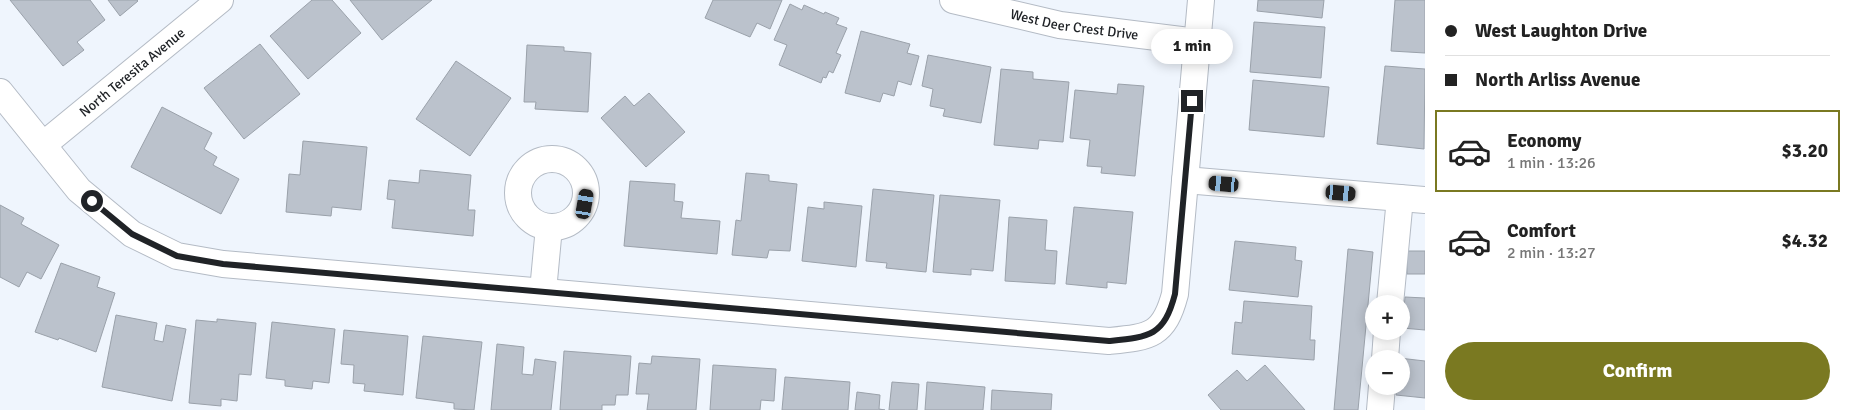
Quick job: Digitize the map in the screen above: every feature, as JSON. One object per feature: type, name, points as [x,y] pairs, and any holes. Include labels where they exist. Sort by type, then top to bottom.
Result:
[{"type":"street","name":"North Teresita Avenue","points":[[43,145],[220,0]]},
{"type":"street","name":"West Deer Crest Drive","points":[[953,0],[1060,25],[1197,42]]},
{"type":"street","points":[[0,92],[79,190],[132,234],[177,256],[223,264],[1109,341],[1134,338],[1158,330],[1170,312],[1175,294],[1201,0]]},
{"type":"street","points":[[1185,180],[1412,199],[1392,295]]},
{"type":"street","points":[[543,291],[549,227]]},
{"type":"street","points":[[1380,410],[1381,395]]},
{"type":"building","points":[[10,0],[90,0],[105,20],[77,42],[84,50],[63,66]]},
{"type":"building","points":[[108,0],[137,0],[138,1],[120,16]]},
{"type":"building","points":[[312,0],[332,0],[361,33],[308,79],[270,36]]},
{"type":"building","points":[[350,0],[432,0],[382,40]]},
{"type":"building","points":[[713,0],[782,0],[770,29],[757,23],[750,37],[705,18]]},
{"type":"building","points":[[1258,0],[1324,0],[1322,18],[1257,11]]},
{"type":"building","points":[[1395,0],[1425,0],[1425,53],[1391,51]]},
{"type":"building","points":[[790,4],[802,10],[804,5],[824,14],[825,12],[839,18],[836,24],[847,28],[836,53],[841,55],[833,73],[829,71],[826,78],[823,77],[821,83],[779,65],[787,45],[774,40]]},
{"type":"building","points":[[1254,22],[1325,27],[1321,78],[1250,72]]},
{"type":"building","points":[[861,31],[910,44],[907,53],[919,56],[911,85],[898,81],[894,96],[883,93],[880,102],[845,93]]},
{"type":"building","points":[[260,44],[300,94],[244,139],[204,88]]},
{"type":"building","points":[[527,45],[564,47],[564,51],[591,53],[588,112],[535,109],[536,102],[524,102]]},
{"type":"building","points":[[928,55],[991,67],[981,123],[943,116],[945,109],[930,106],[933,89],[922,86]]},
{"type":"building","points":[[456,61],[511,98],[470,156],[416,119]]},
{"type":"building","points":[[1385,66],[1425,69],[1424,149],[1377,144]]},
{"type":"building","points":[[1001,69],[1033,72],[1033,79],[1069,82],[1063,142],[1039,140],[1038,149],[994,145]]},
{"type":"building","points":[[1253,80],[1329,87],[1324,137],[1249,130]]},
{"type":"building","points":[[1118,84],[1144,86],[1135,176],[1101,173],[1102,167],[1087,166],[1090,140],[1070,138],[1075,90],[1117,94]]},
{"type":"building","points":[[649,93],[685,132],[646,167],[601,118],[625,96],[634,106]]},
{"type":"building","points":[[162,107],[212,133],[204,149],[217,157],[213,165],[239,179],[221,214],[131,167]]},
{"type":"building","points":[[303,141],[367,147],[361,210],[332,207],[331,216],[286,212],[289,174],[300,175]]},
{"type":"building","points":[[420,170],[471,175],[468,210],[475,210],[473,236],[392,228],[395,200],[387,199],[389,180],[419,183]]},
{"type":"building","points":[[746,173],[769,175],[769,181],[797,184],[790,251],[769,250],[767,258],[732,255],[736,220],[741,221]]},
{"type":"building","points":[[630,181],[675,184],[674,201],[683,202],[681,218],[720,221],[717,254],[624,246]]},
{"type":"building","points":[[873,189],[934,195],[926,272],[886,268],[887,263],[866,261]]},
{"type":"building","points":[[940,195],[1000,200],[993,271],[971,269],[971,275],[933,272]]},
{"type":"building","points":[[824,202],[862,206],[856,267],[802,261],[808,207],[824,209]]},
{"type":"building","points":[[0,205],[24,218],[21,224],[59,245],[41,279],[27,272],[19,287],[0,277]]},
{"type":"building","points":[[1074,207],[1133,212],[1126,284],[1107,282],[1107,288],[1066,284]]},
{"type":"building","points":[[1009,217],[1047,220],[1045,250],[1057,251],[1055,284],[1005,281]]},
{"type":"building","points":[[1235,241],[1296,247],[1295,260],[1302,261],[1298,297],[1229,290]]},
{"type":"building","points":[[1348,249],[1373,252],[1369,295],[1365,295],[1365,336],[1358,410],[1334,410]]},
{"type":"building","points":[[1407,251],[1425,251],[1425,274],[1407,274]]},
{"type":"building","points":[[61,263],[100,277],[97,287],[115,293],[96,352],[59,338],[58,340],[35,332]]},
{"type":"building","points":[[1410,297],[1425,298],[1425,330],[1410,329]]},
{"type":"building","points":[[1244,301],[1312,306],[1310,340],[1315,340],[1314,360],[1232,354],[1235,322],[1242,323]]},
{"type":"building","points":[[116,315],[157,323],[154,340],[163,342],[166,325],[186,329],[172,401],[102,387]]},
{"type":"building","points":[[217,319],[256,323],[251,375],[239,374],[237,401],[221,399],[221,406],[189,403],[196,320],[217,322]]},
{"type":"building","points":[[272,322],[335,329],[329,383],[313,381],[312,389],[285,386],[285,380],[266,378]]},
{"type":"building","points":[[344,330],[408,336],[403,395],[364,391],[365,384],[353,383],[354,365],[341,364]]},
{"type":"building","points":[[423,336],[482,342],[474,410],[454,409],[454,403],[416,398]]},
{"type":"building","points":[[497,344],[524,347],[522,374],[533,375],[535,359],[556,362],[551,410],[491,410]]},
{"type":"building","points":[[564,351],[631,356],[628,395],[616,395],[615,405],[602,405],[602,410],[560,410]]},
{"type":"building","points":[[652,356],[700,359],[696,410],[647,410],[649,394],[636,394],[639,363],[651,364]]},
{"type":"building","points":[[1410,359],[1425,361],[1425,398],[1396,395],[1410,395]]},
{"type":"building","points":[[713,365],[776,369],[774,401],[761,400],[760,410],[710,410]]},
{"type":"building","points":[[1265,365],[1305,410],[1221,410],[1208,395],[1237,370],[1247,381]]},
{"type":"building","points":[[785,377],[850,382],[848,410],[782,410]]},
{"type":"building","points":[[892,382],[919,384],[917,410],[889,410]]},
{"type":"building","points":[[927,382],[985,387],[983,410],[925,410]]},
{"type":"building","points":[[992,390],[1052,394],[1051,410],[991,410]]},
{"type":"building","points":[[857,392],[880,395],[879,409],[885,410],[855,410]]},
{"type":"route","points":[[92,201],[132,234],[177,256],[223,264],[1109,341],[1134,338],[1158,330],[1170,312],[1175,294],[1192,101]]}]
